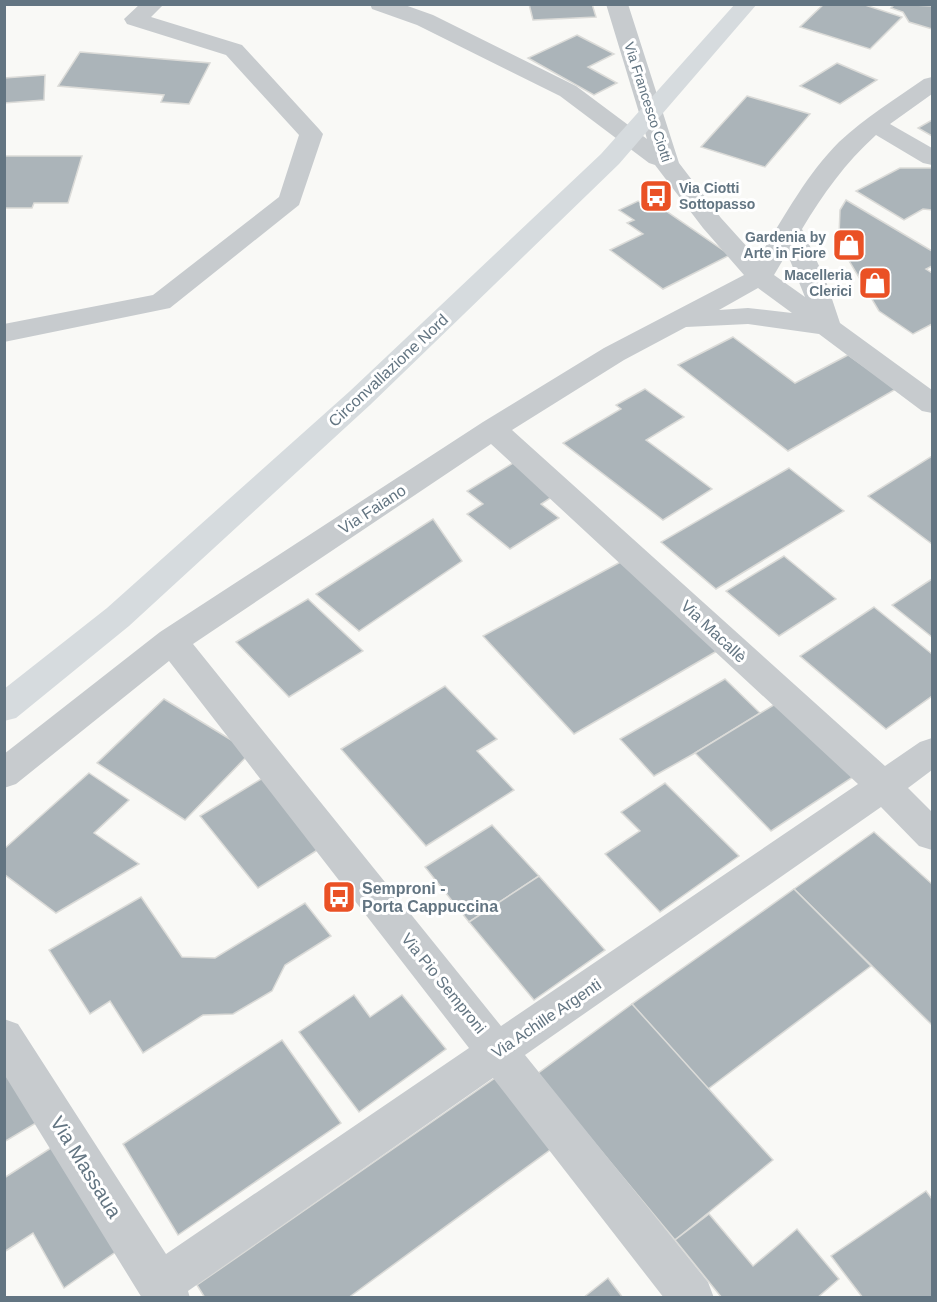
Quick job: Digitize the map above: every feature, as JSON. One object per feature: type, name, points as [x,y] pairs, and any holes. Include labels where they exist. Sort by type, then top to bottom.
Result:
[{"type":"main road","name":"Circonvallazione Nord","points":[[4,708],[118,617],[360,398],[610,159],[747,4]]},
{"type":"street","points":[[4,333],[160,302],[290,200],[310,134],[234,50],[135,19],[154,4]]},
{"type":"street","points":[[380,4],[425,20],[568,91],[667,165]]},
{"type":"street","name":"Via Francesco Ciotti","points":[[617,4],[667,165],[712,224],[760,277],[933,404]]},
{"type":"street","points":[[760,277],[827,171],[847,148],[874,124],[933,84]]},
{"type":"street","points":[[874,124],[933,158]]},
{"type":"street","points":[[679,320],[748,316],[828,327],[813,281],[789,229]]},
{"type":"street","name":"Via Faiano","points":[[4,774],[172,641],[493,429],[614,354],[760,277]]},
{"type":"street","name":"Via Macallè","points":[[493,429],[933,834]]},
{"type":"street","name":"Via Pio Semproni","points":[[172,641],[692,1298]]},
{"type":"street","name":"Via Achille Argenti","points":[[164,1291],[498,1050],[933,752]]},
{"type":"street","name":"Via Massaua","points":[[4,1038],[164,1291]]},
{"type":"building","points":[[529,4],[592,4],[596,17],[533,20]]},
{"type":"building","points":[[824,4],[862,4],[902,17],[870,49],[800,27]]},
{"type":"building","points":[[895,4],[932,6],[932,29],[909,22],[903,12],[891,8]]},
{"type":"building","points":[[577,35],[614,54],[588,67],[617,83],[594,95],[528,58]]},
{"type":"building","points":[[80,52],[210,63],[189,104],[161,102],[164,95],[58,86]]},
{"type":"building","points":[[837,63],[877,80],[840,104],[800,86]]},
{"type":"building","points":[[45,75],[44,100],[4,103],[4,78]]},
{"type":"building","points":[[747,96],[810,114],[765,167],[701,147]]},
{"type":"building","points":[[932,120],[932,136],[918,128]]},
{"type":"building","points":[[4,156],[82,156],[68,203],[34,203],[32,208],[4,208]]},
{"type":"building","points":[[900,168],[932,168],[932,210],[923,209],[904,220],[856,191]]},
{"type":"building","points":[[846,200],[932,251],[932,266],[926,269],[932,273],[932,324],[913,334],[879,311],[845,254],[839,236],[840,210]]},
{"type":"building","points":[[638,201],[653,211],[660,207],[730,255],[663,289],[610,250],[643,234],[627,223],[634,220],[619,210]]},
{"type":"building","points":[[733,337],[795,383],[848,355],[896,389],[788,451],[678,365]]},
{"type":"building","points":[[645,389],[684,417],[646,440],[712,489],[663,520],[563,443],[621,409],[616,405]]},
{"type":"building","points":[[932,456],[932,544],[868,496]]},
{"type":"building","points":[[513,463],[555,495],[541,504],[559,518],[510,549],[467,514],[483,504],[467,491]]},
{"type":"building","points":[[789,468],[844,511],[716,589],[661,542]]},
{"type":"building","points":[[433,519],[462,561],[359,631],[316,594]]},
{"type":"building","points":[[784,556],[836,599],[779,636],[726,591]]},
{"type":"building","points":[[628,558],[722,648],[574,734],[483,636]]},
{"type":"building","points":[[932,579],[932,637],[892,605]]},
{"type":"building","points":[[308,599],[363,651],[289,697],[236,642]]},
{"type":"building","points":[[874,607],[932,654],[932,696],[886,729],[800,656]]},
{"type":"building","points":[[725,679],[760,713],[695,753],[654,776],[620,739]]},
{"type":"building","points":[[445,686],[497,739],[477,751],[514,790],[426,846],[341,749]]},
{"type":"building","points":[[164,699],[251,752],[185,820],[97,763]]},
{"type":"building","points":[[782,700],[859,773],[771,831],[695,753]]},
{"type":"building","points":[[89,773],[129,800],[94,833],[139,864],[56,913],[4,874],[4,849]]},
{"type":"building","points":[[271,773],[330,842],[258,888],[200,816]]},
{"type":"building","points":[[665,783],[739,856],[660,912],[605,854],[640,831],[621,812]]},
{"type":"building","points":[[492,825],[539,876],[469,922],[425,867]]},
{"type":"building","points":[[874,832],[932,884],[932,1025],[794,889]]},
{"type":"building","points":[[539,876],[605,950],[534,1000],[469,922]]},
{"type":"building","points":[[794,889],[871,966],[708,1089],[632,1004]]},
{"type":"building","points":[[141,897],[182,957],[215,958],[305,903],[331,936],[285,965],[272,991],[233,1014],[203,1015],[143,1053],[110,1001],[90,1014],[49,950]]},
{"type":"building","points":[[354,995],[370,1017],[402,995],[446,1049],[359,1112],[299,1032]]},
{"type":"building","points":[[632,1004],[773,1160],[675,1240],[537,1074]]},
{"type":"building","points":[[282,1040],[341,1123],[178,1235],[123,1144]]},
{"type":"building","points":[[4,1056],[46,1117],[4,1142]]},
{"type":"building","points":[[498,1076],[554,1147],[348,1298],[205,1298],[197,1285]]},
{"type":"building","points":[[54,1146],[117,1251],[64,1288],[33,1233],[4,1252],[4,1178]]},
{"type":"building","points":[[926,1191],[932,1199],[932,1298],[863,1298],[831,1256]]},
{"type":"building","points":[[709,1214],[753,1266],[797,1229],[839,1279],[817,1298],[722,1298],[675,1240]]},
{"type":"building","points":[[608,1278],[623,1298],[583,1298]]},
{"type":"place","name":"Via Ciotti Sottopasso","points":[[656,196]]},
{"type":"place","name":"Gardenia by Arte in Fiore","points":[[849,245]]},
{"type":"place","name":"Macelleria Clerici","points":[[875,283]]},
{"type":"place","name":"Semproni - Porta Cappuccina","points":[[339,897]]}]
